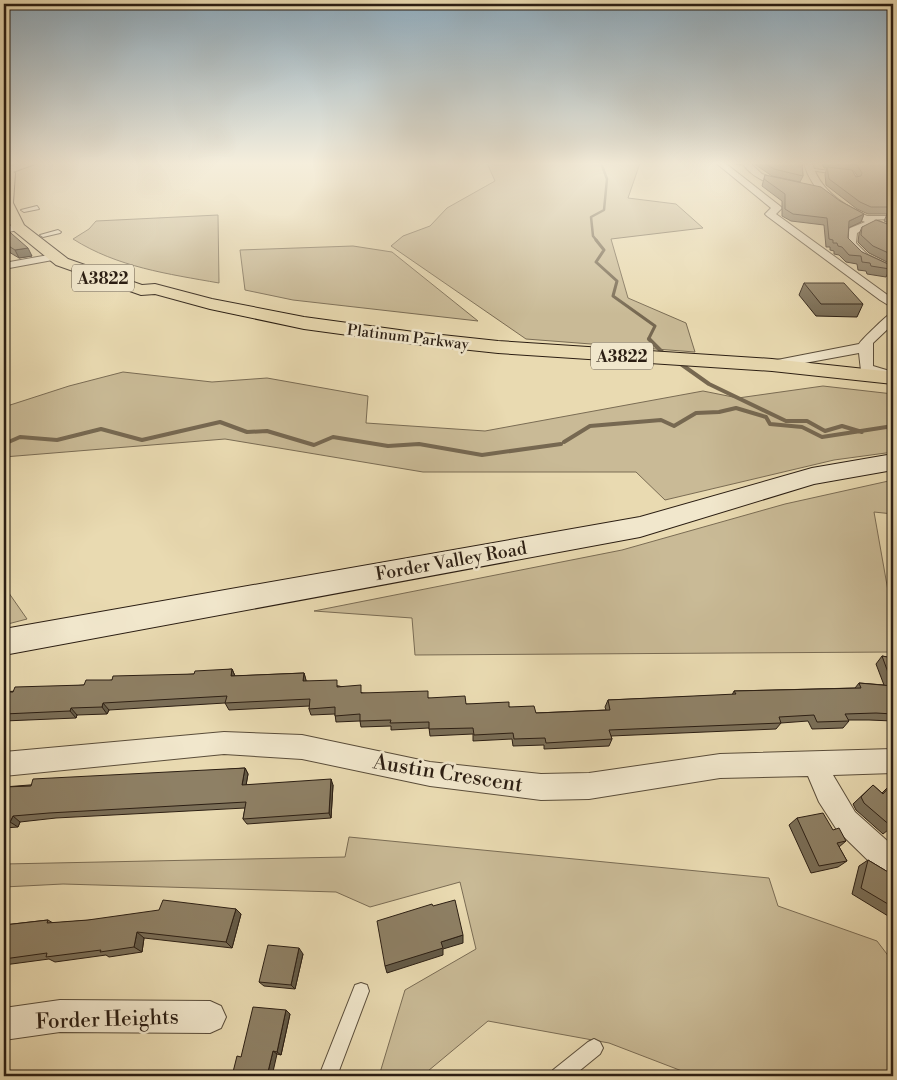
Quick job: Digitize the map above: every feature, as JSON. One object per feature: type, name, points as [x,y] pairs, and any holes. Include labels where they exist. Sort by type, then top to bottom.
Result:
[{"type":"main road","points":[[7,213],[11,228]]},
{"type":"main road","name":"A3822","points":[[27,213],[26,216],[50,233],[64,254],[78,261],[155,289]]},
{"type":"main road","name":"Platinum Parkway","points":[[11,228],[54,257],[90,273],[141,290],[155,289],[210,304],[304,323],[498,347],[746,364],[883,368]]},
{"type":"main road","name":"Platinum Parkway","points":[[772,365],[815,363],[883,368]]},
{"type":"main road","name":"Forder Valley Road","points":[[4,642],[640,527],[812,476],[893,462]]},
{"type":"street","points":[[771,213],[777,220],[823,250],[866,286],[893,304]]},
{"type":"street","points":[[858,213],[893,230]]},
{"type":"street","points":[[869,220],[852,231],[851,244],[864,257],[893,271]]},
{"type":"street","points":[[4,266],[54,257]]},
{"type":"street","points":[[883,368],[866,342],[885,327],[893,316]]},
{"type":"street","points":[[874,335],[878,356],[883,368]]},
{"type":"street","name":"Austin Crescent","points":[[4,764],[224,743],[302,747],[430,774],[542,787],[589,786],[720,766],[893,761]]},
{"type":"street","points":[[815,763],[828,793],[846,821],[893,866]]},
{"type":"street","name":"Forder Heights","points":[[4,1024],[60,1016],[210,1017]]},
{"type":"lane","points":[[869,220],[887,218]]},
{"type":"lane","points":[[328,1076],[361,990]]},
{"type":"lane","points":[[559,1076],[594,1048]]},
{"type":"shaded area","points":[[442,213],[687,213],[703,228],[611,239],[628,298],[686,323],[695,352],[526,339],[391,246],[403,236],[430,226]]},
{"type":"shaded area","points":[[218,215],[219,283],[162,273],[125,263],[90,249],[73,239],[89,229],[96,221]]},
{"type":"shaded area","points":[[353,246],[392,252],[478,321],[293,300],[245,290],[240,250]]},
{"type":"shaded area","points":[[123,372],[212,382],[267,378],[368,396],[366,423],[485,431],[703,391],[738,398],[823,386],[893,394],[893,452],[834,460],[665,500],[636,472],[423,472],[225,439],[4,457],[4,407],[69,386]]},
{"type":"shaded area","points":[[893,480],[893,514],[874,512],[893,619],[893,652],[415,655],[412,618],[314,611],[622,550],[785,504]]},
{"type":"shaded area","points":[[4,586],[27,619],[4,625]]},
{"type":"shaded area","points":[[349,837],[769,878],[778,906],[877,941],[893,962],[893,1076],[695,1076],[609,1043],[488,1021],[422,1076],[379,1076],[405,990],[476,949],[460,882],[370,907],[336,892],[63,884],[4,887],[4,864],[345,857]]},
{"type":"building","points":[[793,214],[864,214],[849,221],[848,238],[862,252],[888,264],[890,269],[871,266],[870,263],[862,262],[861,256],[849,255],[837,243],[833,243],[833,240],[829,239],[827,218]]},
{"type":"building","points":[[876,220],[893,226],[893,255],[873,246],[861,235],[862,227]]},
{"type":"building","points":[[4,227],[28,248],[15,250],[4,243]]},
{"type":"building","points":[[804,283],[844,283],[863,304],[821,304]]},
{"type":"building","points":[[882,656],[893,658],[893,686]]},
{"type":"building","points":[[232,669],[231,676],[304,673],[303,681],[337,680],[337,687],[361,685],[361,693],[428,691],[428,698],[465,696],[466,704],[509,702],[509,707],[534,706],[536,713],[610,710],[608,700],[736,694],[734,691],[861,688],[859,683],[893,686],[893,714],[845,714],[849,721],[817,722],[814,715],[779,717],[781,723],[609,730],[612,739],[546,743],[545,738],[514,739],[513,733],[474,735],[473,728],[429,729],[429,722],[390,723],[391,720],[360,721],[360,714],[335,716],[335,707],[309,709],[310,699],[225,703],[227,696],[103,703],[102,707],[71,708],[70,711],[4,714],[4,692],[13,692],[15,687],[84,685],[86,680],[112,680],[113,676],[194,674],[195,671]]},
{"type":"building","points":[[245,768],[242,785],[331,779],[329,813],[243,819],[246,802],[49,813],[13,816],[10,822],[4,822],[4,787],[31,786],[33,779]]},
{"type":"building","points":[[893,783],[892,827],[864,803],[861,797],[873,785],[883,794]]},
{"type":"building","points":[[823,813],[833,830],[839,828],[846,841],[837,843],[847,861],[819,866],[797,818]]},
{"type":"building","points":[[868,860],[893,875],[893,907],[861,888]]},
{"type":"building","points":[[163,900],[236,909],[226,942],[137,932],[134,947],[46,957],[47,953],[4,959],[4,925],[48,920],[47,923],[88,920],[159,910]]},
{"type":"building","points":[[455,900],[463,935],[441,942],[443,948],[385,966],[377,921],[432,904],[433,906]]},
{"type":"building","points":[[268,945],[299,948],[291,985],[259,982]]},
{"type":"building","points":[[253,1007],[286,1010],[277,1052],[273,1051],[267,1076],[232,1076],[237,1056],[241,1057]]},
{"type":"waterway","points":[[597,241],[593,236],[591,217],[598,213]]},
{"type":"waterway","points":[[596,240],[604,250],[596,262],[617,281],[613,296],[655,326],[649,338],[650,340]]},
{"type":"waterway","points":[[650,340],[664,354]]},
{"type":"waterway","points":[[678,362],[709,384],[786,421],[807,421],[825,431],[842,426],[859,431]]},
{"type":"waterway","points":[[564,442],[590,426],[661,420],[674,426],[696,413],[719,412],[736,408],[766,417],[770,424],[802,427],[822,437],[859,431]]},
{"type":"waterway","points":[[4,444],[20,437],[57,440],[101,429],[142,440],[220,422],[247,432],[267,431],[314,445],[333,437],[388,446],[419,444],[482,455],[561,444]]},
{"type":"waterway","points":[[859,431],[893,426]]}]
